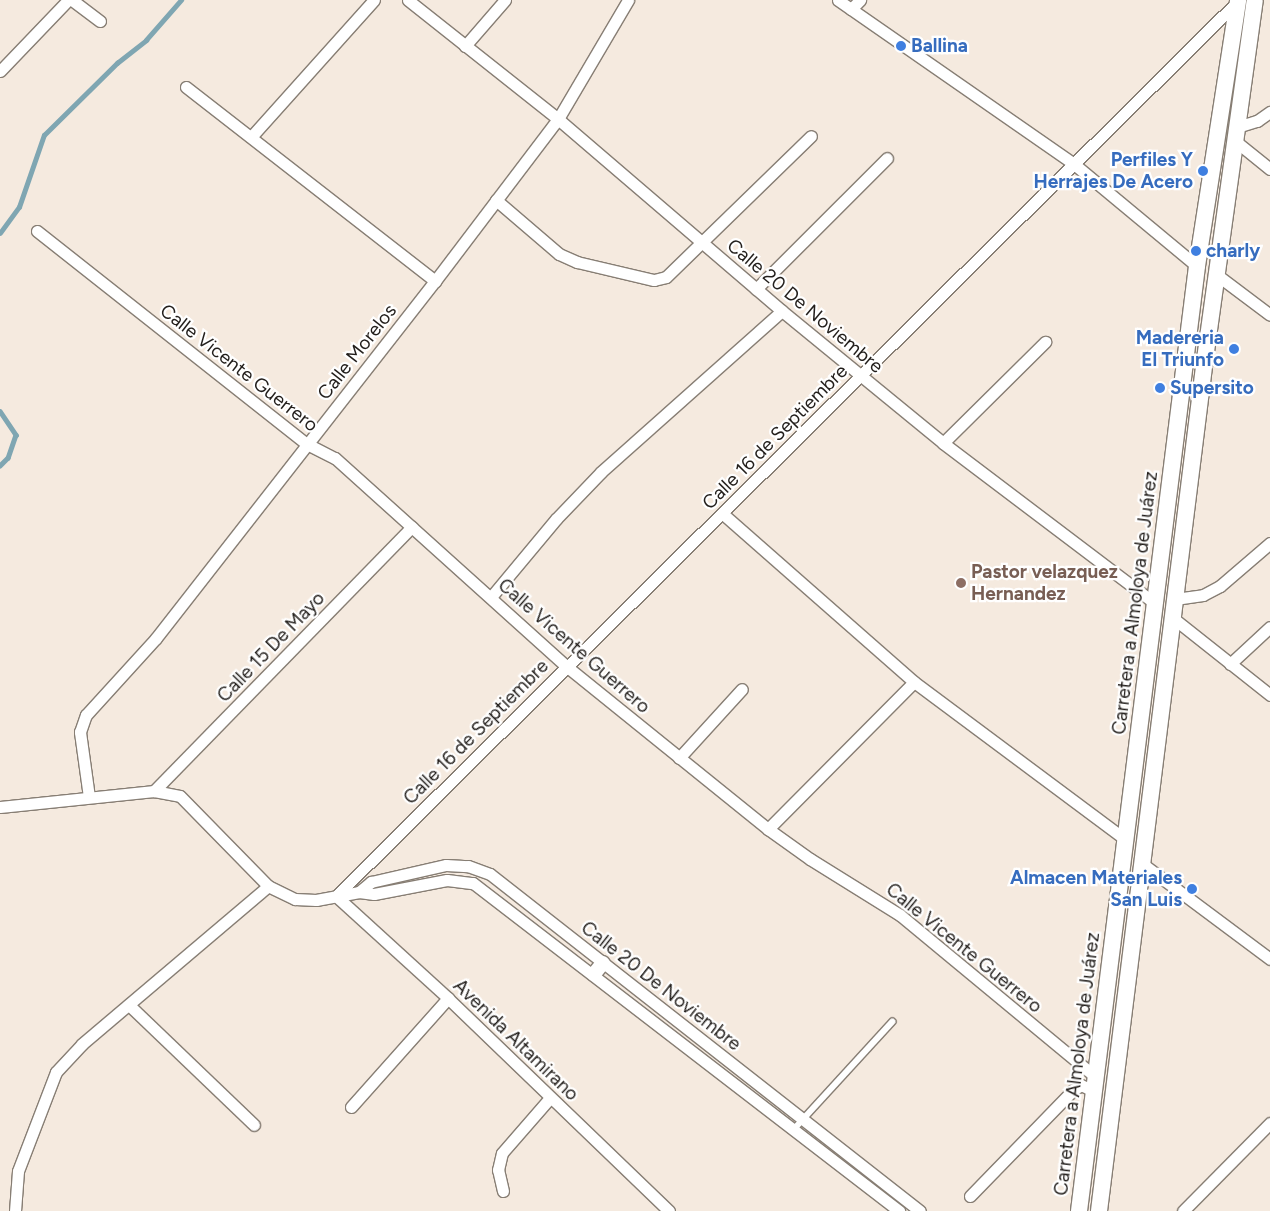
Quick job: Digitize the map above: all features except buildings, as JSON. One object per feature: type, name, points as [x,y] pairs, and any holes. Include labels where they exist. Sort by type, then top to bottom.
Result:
[{"type":"main road","name":"Carretera a Almoloya de Juárez","points":[[1099,1211],[1144,865],[1194,442],[1255,0]]},
{"type":"main road","name":"Carretera a Almoloya de Juárez","points":[[1079,1211],[1197,266],[1238,1]]},
{"type":"main road","points":[[1175,440],[1194,442]]},
{"type":"street","points":[[0,72],[68,0]]},
{"type":"street","points":[[72,0],[100,21]]},
{"type":"street","points":[[250,137],[374,0]]},
{"type":"street","name":"Calle 20 De Noviembre","points":[[408,0],[558,119],[782,311],[943,443],[1156,604]]},
{"type":"street","points":[[465,46],[505,0]]},
{"type":"street","name":"Calle Morelos","points":[[89,796],[80,732],[86,715],[156,638],[435,281],[558,119],[628,0]]},
{"type":"street","points":[[838,0],[1074,164],[1197,266]]},
{"type":"street","points":[[851,9],[860,0]]},
{"type":"street","name":"Calle 16 de Septiembre","points":[[336,896],[1238,1]]},
{"type":"street","points":[[186,88],[435,281]]},
{"type":"street","points":[[1270,112],[1236,134],[1270,168]]},
{"type":"street","points":[[496,200],[559,254],[577,262],[654,280],[666,277],[811,136]]},
{"type":"street","points":[[756,289],[887,158]]},
{"type":"street","name":"Calle Vicente Guerrero","points":[[38,231],[307,444],[335,458],[566,666],[768,829],[810,860],[894,910],[1095,1084]]},
{"type":"street","points":[[1217,275],[1270,315]]},
{"type":"street","points":[[491,597],[556,519],[601,472],[782,311]]},
{"type":"street","points":[[943,443],[1045,342]]},
{"type":"street","points":[[723,514],[914,682],[1125,839]]},
{"type":"street","name":"Calle 15 De Mayo","points":[[154,792],[412,527]]},
{"type":"street","points":[[1176,599],[1203,595],[1220,586],[1270,544]]},
{"type":"street","points":[[1173,618],[1270,694]]},
{"type":"street","points":[[1230,664],[1270,627]]},
{"type":"street","points":[[768,829],[914,682]]},
{"type":"street","points":[[679,758],[742,689]]},
{"type":"street","name":"Calle 20 De Noviembre","points":[[0,807],[89,796],[168,792],[187,800],[268,886],[295,900],[359,892],[374,894],[447,880],[473,883],[598,968],[803,1119],[920,1211]]},
{"type":"street","points":[[1144,865],[1270,958]]},
{"type":"street","points":[[15,1211],[18,1171],[56,1072],[82,1044],[268,886]]},
{"type":"street","name":"Avenida Altamirano","points":[[336,896],[448,998],[669,1211]]},
{"type":"street","name":"Calle 20 De Noviembre","points":[[598,968],[899,1211]]},
{"type":"street","points":[[351,1108],[448,998]]},
{"type":"street","points":[[129,1005],[254,1124]]},
{"type":"street","points":[[970,1196],[1074,1090],[1081,1085],[1095,1084]]},
{"type":"street","points":[[504,1191],[498,1170],[502,1152],[550,1098]]},
{"type":"street","points":[[1184,1211],[1270,1123]]},
{"type":"lane","points":[[795,1128],[892,1022]]},
{"type":"waterway","points":[[0,233],[19,207],[44,135],[117,63],[146,40],[181,0]]},
{"type":"waterway","points":[[0,411],[16,435],[8,458],[0,466]]},
{"type":"place","name":"Ballina","points":[[901,46]]},
{"type":"place","name":"Perfiles Y Herrajes De Acero","points":[[1203,171]]},
{"type":"place","name":"charly","points":[[1196,251]]},
{"type":"place","name":"Madereria El Triunfo","points":[[1234,349]]},
{"type":"place","name":"Supersito","points":[[1160,388]]},
{"type":"place","name":"Pastor velazquez Hernandez","points":[[961,583]]},
{"type":"place","name":"Almacen Materiales San Luis","points":[[1192,889]]}]
